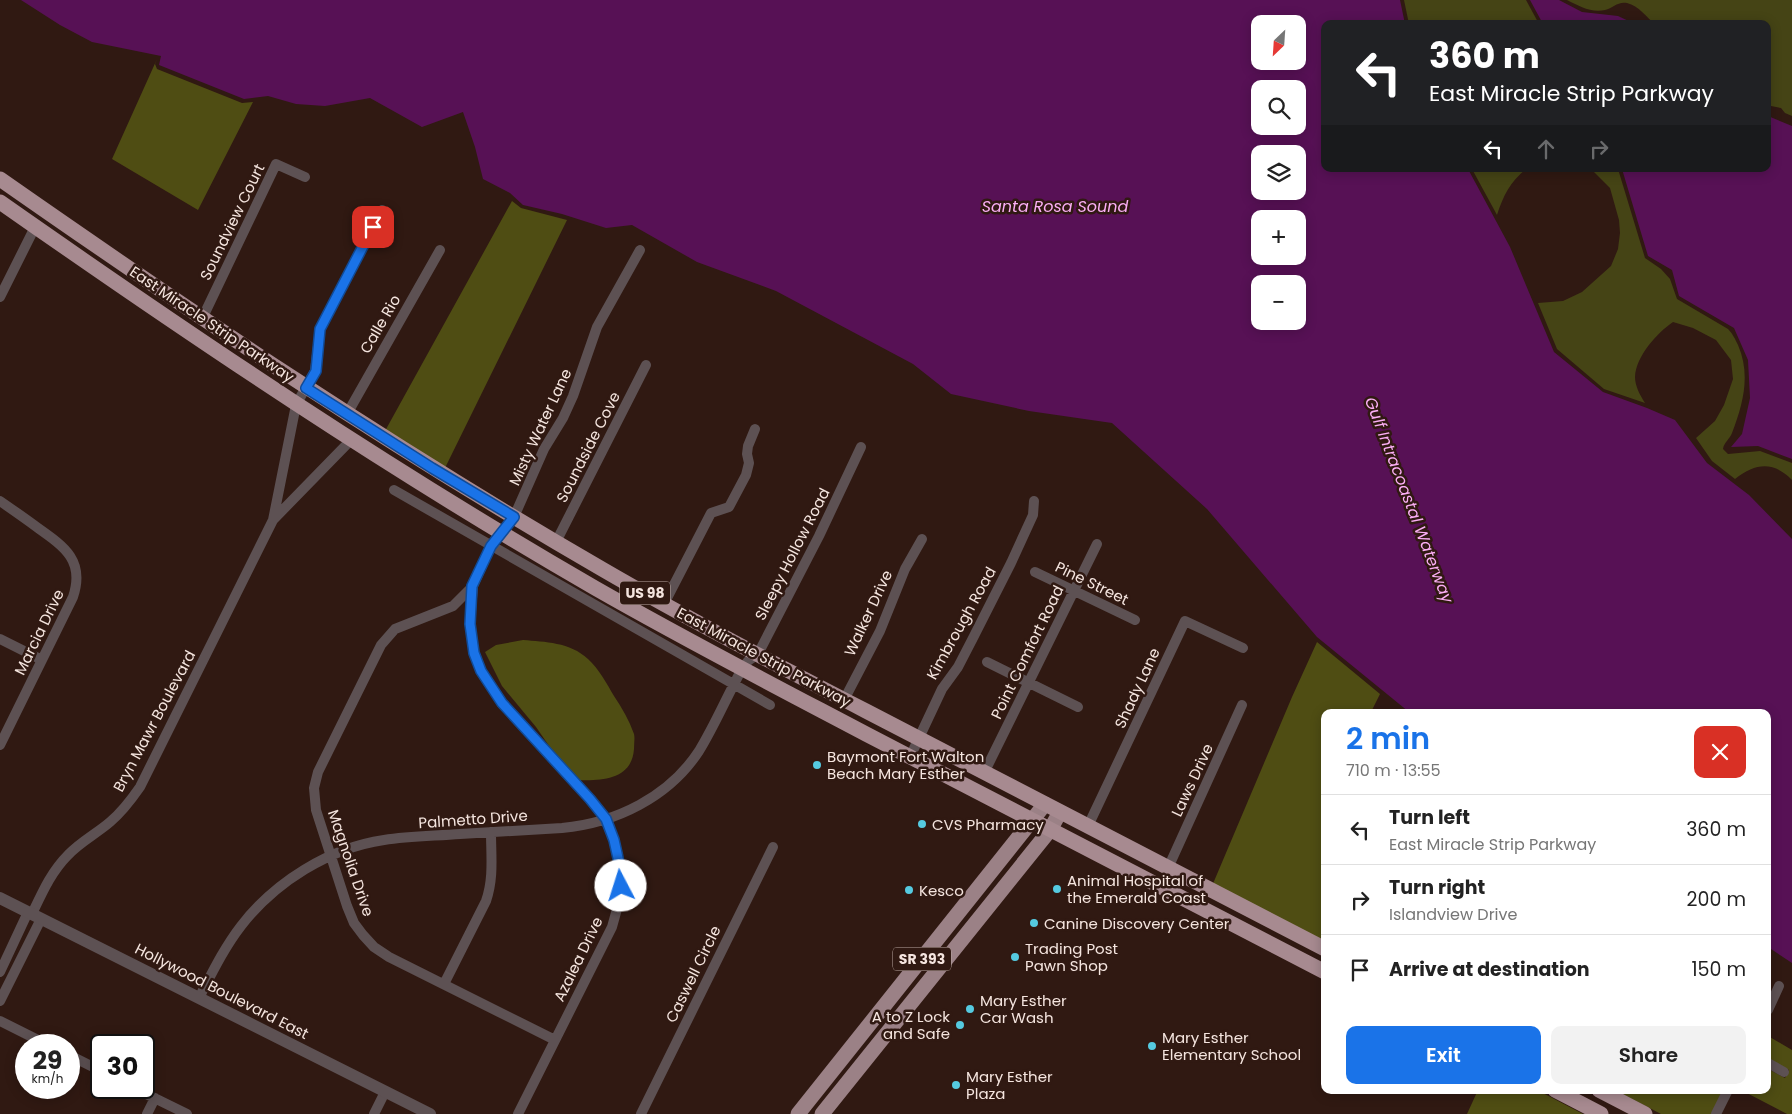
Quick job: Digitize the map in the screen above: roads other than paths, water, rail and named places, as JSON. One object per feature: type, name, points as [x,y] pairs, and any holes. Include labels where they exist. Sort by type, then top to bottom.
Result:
[{"type":"highway","name":"East Miracle Strip Parkway","points":[[0,179],[202,319],[306,388],[556,542],[664,604],[844,700],[1321,947]]},
{"type":"highway","name":"East Miracle Strip Parkway","points":[[0,202],[131,294],[296,405],[501,533],[618,601],[742,669],[1321,970]]},
{"type":"highway","points":[[131,294],[142,278]]},
{"type":"highway","points":[[1563,1094],[1601,1114]]},
{"type":"highway","points":[[1607,1094],[1645,1114]]},
{"type":"main road","name":"SR 393","points":[[798,1114],[1045,804]]},
{"type":"main road","name":"SR 393","points":[[822,1114],[1050,830],[1060,812]]},
{"type":"street","name":"Soundview Court","points":[[202,319],[276,164],[304,177]]},
{"type":"street","name":"Bryn Mawr Boulevard","points":[[0,1000],[49,879],[63,860],[110,822],[127,805],[140,787],[273,520],[296,405],[316,371],[320,329],[382,210]]},
{"type":"street","points":[[0,297],[35,227]]},
{"type":"street","name":"Calle Rio","points":[[347,414],[440,250]]},
{"type":"street","name":"Misty Water Lane","points":[[501,533],[514,517],[544,449],[563,418],[573,396],[597,327],[640,250]]},
{"type":"street","name":"Soundside Cove","points":[[556,542],[646,365]]},
{"type":"street","points":[[664,604],[711,514],[729,507],[749,469],[747,454],[755,429]]},
{"type":"street","name":"Bryn Mawr Boulevard","points":[[273,520],[351,440]]},
{"type":"street","name":"Sleepy Hollow Road","points":[[742,669],[748,661],[758,654],[819,536],[861,447]]},
{"type":"street","points":[[394,490],[770,704]]},
{"type":"street","name":"Kimbrough Road","points":[[910,757],[942,689],[958,666],[1011,564],[1033,515],[1034,501]]},
{"type":"street","name":"Marcia Drive","points":[[0,502],[65,548],[75,563],[77,572],[77,587],[74,597],[0,745]]},
{"type":"street","name":"Azalea Drive","points":[[501,533],[491,546],[472,586],[470,635],[474,653],[481,671],[502,703],[606,819],[614,840],[620,867],[621,886],[612,927],[518,1114]]},
{"type":"street","name":"Walker Drive","points":[[844,700],[880,631],[905,569],[922,539]]},
{"type":"street","name":"Point Comfort Road","points":[[984,773],[1097,544]]},
{"type":"street","name":"Pine Street","points":[[1035,572],[1135,620]]},
{"type":"street","name":"Magnolia Drive","points":[[472,586],[453,606],[395,629],[386,638],[325,756],[314,788],[316,810],[330,857],[354,923],[374,947],[389,957],[555,1040]]},
{"type":"street","name":"Shady Lane","points":[[1088,826],[1185,621],[1243,648]]},
{"type":"street","points":[[0,640],[42,660]]},
{"type":"street","points":[[988,662],[1078,707]]},
{"type":"street","name":"Palmetto Drive","points":[[199,998],[230,941],[256,908],[287,882],[330,857],[347,850],[384,840],[577,827],[625,812],[652,797],[682,772],[699,749],[742,669]]},
{"type":"street","name":"Laws Drive","points":[[1168,868],[1242,705]]},
{"type":"street","points":[[444,984],[490,889],[492,872],[491,832]]},
{"type":"street","name":"Caswell Circle","points":[[641,1114],[772,847]]},
{"type":"street","name":"Hollywood Boulevard East","points":[[0,898],[430,1114]]},
{"type":"street","name":"Bryn Mawr Boulevard","points":[[0,972],[34,915]]},
{"type":"street","points":[[1771,1003],[1779,986]]},
{"type":"street","points":[[0,1021],[26,1034]]},
{"type":"street","points":[[1771,1065],[1784,1072]]},
{"type":"street","points":[[374,1114],[385,1092]]},
{"type":"street","points":[[1716,1114],[1726,1094]]},
{"type":"street","points":[[155,1098],[187,1114]]},
{"type":"street","points":[[147,1114],[154,1099]]},
{"type":"water","name":"Santa Rosa Sound","points":[[21,0],[1400,0],[1404,20],[1321,20],[1321,172],[1470,172],[1510,247],[1554,352],[1603,392],[1675,420],[1707,463],[1749,495],[1792,539],[1792,963],[1771,949],[1771,709],[1405,709],[1317,637],[1207,509],[1112,423],[1029,411],[951,394],[913,364],[776,291],[697,262],[632,225],[606,228],[562,214],[523,205],[510,193],[483,179],[463,112],[422,127],[370,98],[325,106],[296,104],[268,96],[244,99],[159,65],[161,56],[92,42],[60,25]]},
{"type":"water","points":[[1530,0],[1559,0],[1582,12],[1618,16],[1626,20],[1541,20]]},
{"type":"water","points":[[1771,117],[1792,126],[1792,459],[1758,446],[1731,447],[1742,434],[1750,398],[1748,360],[1734,328],[1679,296],[1672,270],[1648,256],[1623,172],[1771,172]]},
{"type":"place","name":"Baymont Fort Walton Beach Mary Esther","points":[[817,765]]},
{"type":"place","name":"CVS Pharmacy","points":[[922,824]]},
{"type":"place","name":"Animal Hospital of the Emerald Coast","points":[[1057,889]]},
{"type":"place","name":"Kesco","points":[[909,890]]},
{"type":"place","name":"Canine Discovery Center","points":[[1034,923]]},
{"type":"place","name":"Trading Post Pawn Shop","points":[[1015,957]]},
{"type":"place","name":"Mary Esther Car Wash","points":[[970,1009]]},
{"type":"place","name":"A to Z Lock and Safe","points":[[960,1025]]},
{"type":"place","name":"Mary Esther Elementary School","points":[[1152,1046]]},
{"type":"place","name":"Mary Esther Plaza","points":[[956,1085]]},
{"type":"water label","name":"Gulf Intracoastal Waterway","points":[[1409,500]]}]
